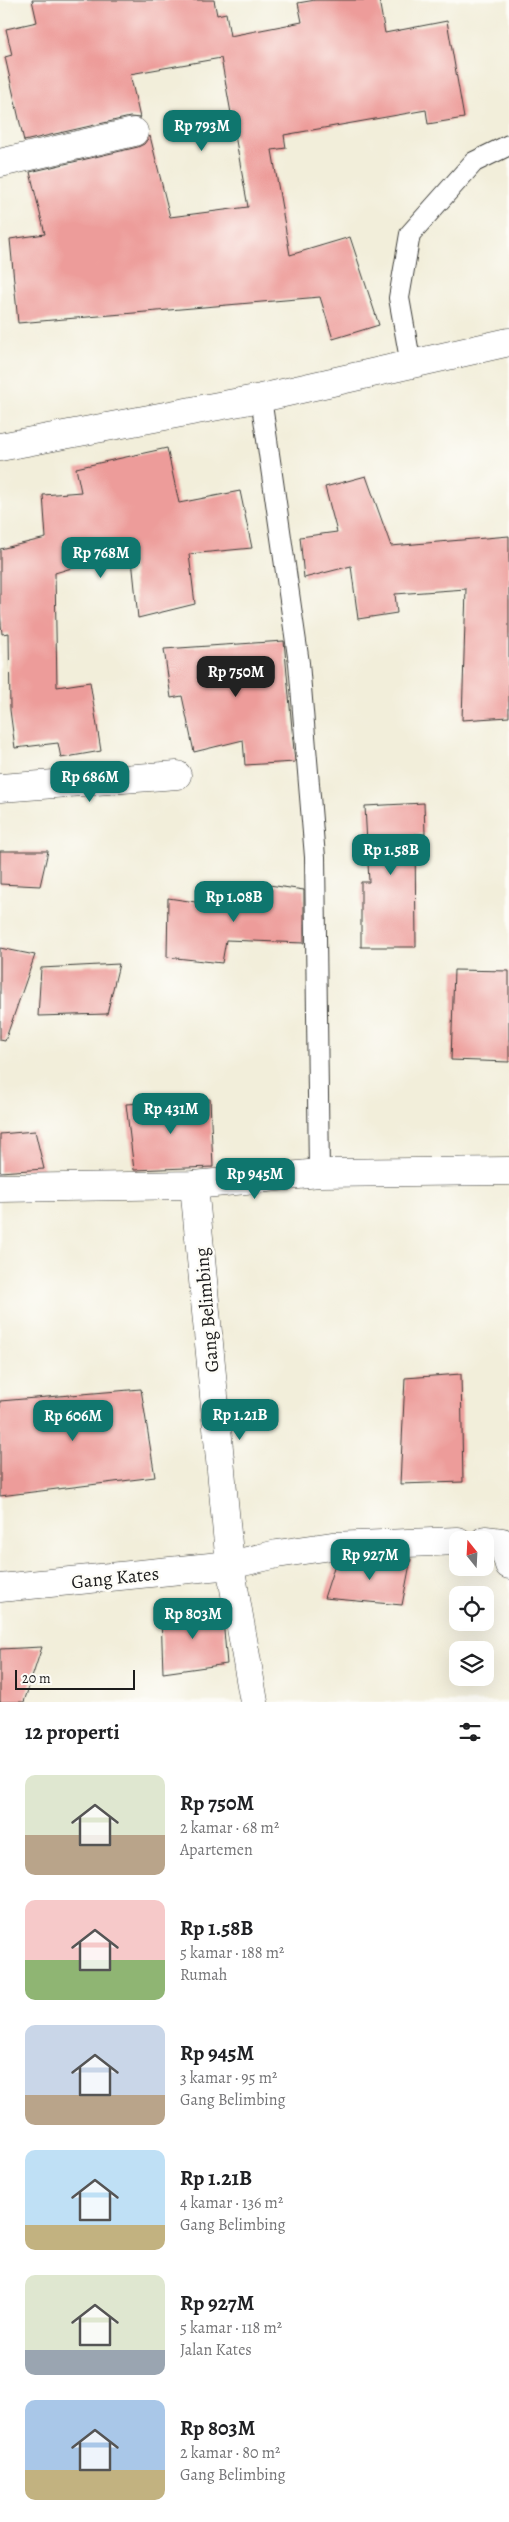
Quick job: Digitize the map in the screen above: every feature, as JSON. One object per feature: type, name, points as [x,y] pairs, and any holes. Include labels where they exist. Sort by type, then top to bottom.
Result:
[{"type":"street","points":[[0,163],[134,132]]},
{"type":"street","points":[[1,444],[261,398],[411,366],[509,342]]},
{"type":"street","points":[[0,788],[177,775]]},
{"type":"street","points":[[0,1188],[194,1185],[318,1173],[509,1171]]},
{"type":"street","name":"Gang Belimbing","points":[[194,1185],[230,1566],[254,1702]]},
{"type":"street","name":"Gang Kates","points":[[0,1588],[230,1566],[277,1554],[332,1546],[449,1541]]},
{"type":"street","points":[[494,1541],[502,1542],[509,1565]]},
{"type":"lane","points":[[411,366],[399,298],[410,234],[474,162],[509,145]]},
{"type":"lane","points":[[261,398],[299,663],[315,857],[318,1173]]},
{"type":"building","points":[[32,0],[214,0],[217,15],[226,13],[230,36],[302,22],[298,3],[315,0],[379,0],[385,33],[447,21],[464,118],[428,124],[426,110],[284,135],[286,148],[272,150],[290,255],[350,237],[379,325],[333,339],[320,297],[18,323],[10,239],[45,234],[30,172],[138,147],[144,144],[150,136],[170,217],[248,207],[221,58],[130,74],[140,118],[130,117],[24,141],[5,57],[12,55],[6,29],[37,22]]},
{"type":"building","points":[[167,448],[179,503],[240,491],[252,548],[189,554],[195,604],[138,618],[131,550],[55,573],[57,687],[90,682],[101,751],[61,758],[58,743],[15,748],[10,710],[9,633],[2,634],[0,612],[0,549],[46,538],[43,495],[81,492],[76,468]]},
{"type":"building","points":[[366,476],[391,546],[509,536],[509,717],[462,720],[466,589],[395,594],[397,613],[358,619],[351,566],[304,578],[300,537],[337,532],[325,487]]},
{"type":"building","points":[[284,641],[295,762],[245,765],[243,740],[194,752],[182,696],[171,698],[164,649]]},
{"type":"building","points":[[424,803],[425,834],[415,834],[416,947],[361,947],[361,882],[369,882],[365,806]]},
{"type":"building","points":[[0,851],[48,851],[40,886],[0,884]]},
{"type":"building","points":[[255,883],[304,890],[304,943],[226,940],[222,963],[167,957],[168,898],[251,910]]},
{"type":"building","points":[[0,948],[35,955],[5,1041],[0,1040]]},
{"type":"building","points":[[119,964],[107,1014],[38,1016],[41,968]]},
{"type":"building","points":[[454,970],[509,971],[509,1062],[451,1060]]},
{"type":"building","points":[[210,1099],[213,1167],[134,1170],[126,1104]]},
{"type":"building","points":[[35,1131],[44,1169],[0,1172],[0,1134]]},
{"type":"building","points":[[461,1374],[463,1482],[400,1484],[405,1378]]},
{"type":"building","points":[[141,1389],[155,1477],[0,1496],[0,1401]]},
{"type":"building","points":[[411,1559],[402,1605],[324,1598],[336,1561]]},
{"type":"building","points":[[222,1609],[227,1664],[163,1673],[161,1614]]},
{"type":"building","points":[[42,1647],[24,1702],[0,1702],[0,1649]]}]
